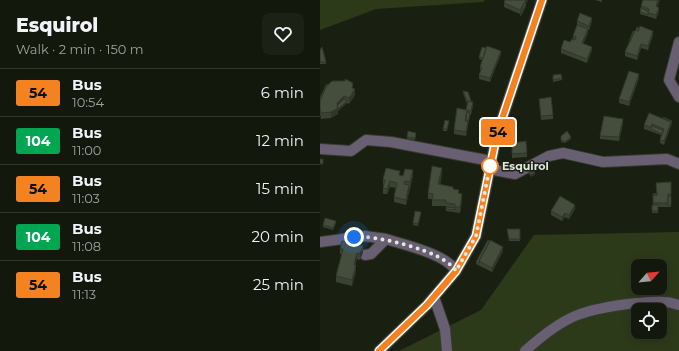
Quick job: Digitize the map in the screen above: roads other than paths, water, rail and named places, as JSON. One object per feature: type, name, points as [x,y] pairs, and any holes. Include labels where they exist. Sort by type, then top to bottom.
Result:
[{"type":"street","points":[[379,351],[434,297],[456,271],[476,236],[497,134],[542,0]]},
{"type":"street","points":[[679,42],[670,80],[679,97]]},
{"type":"street","points":[[320,149],[351,151],[366,140],[391,142],[490,165],[515,174],[549,156],[563,152],[603,162],[667,159],[679,164]]},
{"type":"street","points":[[320,242],[365,236],[386,238],[426,252],[453,266],[456,271]]},
{"type":"street","points":[[365,255],[371,254],[386,238]]},
{"type":"street","points":[[434,297],[444,330],[447,351]]},
{"type":"street","points":[[525,351],[544,334],[579,313],[602,307],[656,301],[679,305]]},
{"type":"place","name":"Esquirol","points":[[490,166]]}]
